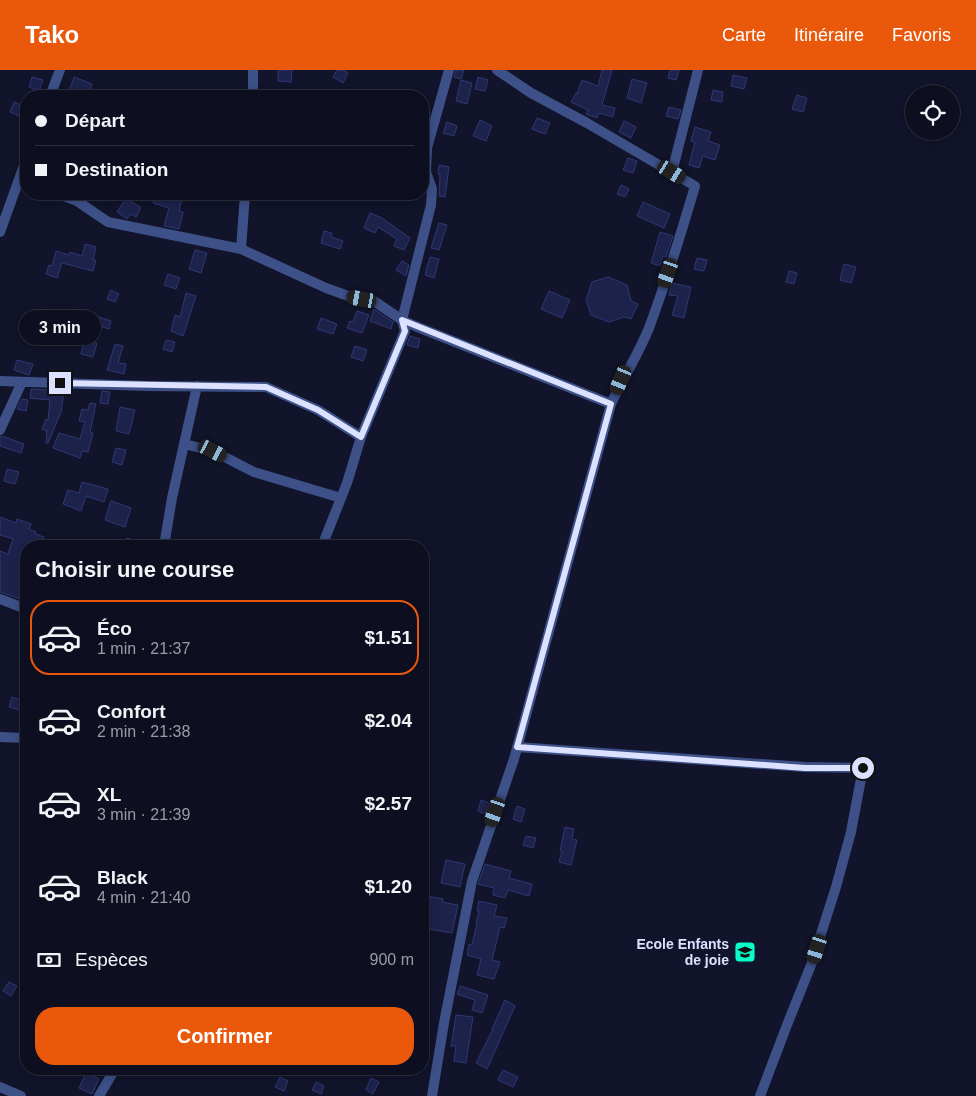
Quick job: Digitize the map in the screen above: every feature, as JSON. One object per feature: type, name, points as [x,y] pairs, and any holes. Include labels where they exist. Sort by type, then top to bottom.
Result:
[{"type":"street","points":[[52,90],[60,70]]},
{"type":"street","points":[[253,70],[253,90]]},
{"type":"street","points":[[429,141],[449,70]]},
{"type":"street","points":[[432,1096],[444,1023],[472,881],[517,747],[611,404],[621,380],[633,364],[648,329],[695,186],[531,93],[497,70]]},
{"type":"street","points":[[672,172],[698,70]]},
{"type":"street","points":[[324,540],[341,498],[361,437],[405,331],[402,320],[431,205],[432,190],[429,181]]},
{"type":"street","points":[[0,232],[20,186]]},
{"type":"street","points":[[74,200],[108,222],[241,249],[326,288],[351,297],[374,301],[402,320],[611,404]]},
{"type":"street","points":[[241,249],[245,200]]},
{"type":"street","points":[[0,382],[266,387],[318,410],[361,437]]},
{"type":"street","points":[[0,430],[22,382]]},
{"type":"street","points":[[165,540],[172,498],[197,386]]},
{"type":"street","points":[[184,444],[213,451],[254,472],[341,498]]},
{"type":"street","points":[[0,599],[20,607]]},
{"type":"street","points":[[0,737],[20,738]]},
{"type":"street","points":[[517,747],[805,768],[863,768],[851,832],[836,887],[811,965],[760,1096]]},
{"type":"street","points":[[99,1096],[111,1075]]},
{"type":"street","points":[[0,1086],[21,1096]]},
{"type":"building","points":[[278,70],[292,70],[291,82],[278,81]]},
{"type":"building","points":[[337,70],[343,70],[348,73],[343,83],[333,77]]},
{"type":"building","points":[[456,70],[464,70],[461,79],[454,77]]},
{"type":"building","points":[[602,70],[612,70],[602,105],[615,108],[613,117],[599,113],[597,118],[586,114],[588,110],[571,102],[577,94],[582,80],[598,86]]},
{"type":"building","points":[[670,70],[679,70],[676,80],[668,78]]},
{"type":"building","points":[[733,75],[747,78],[744,89],[731,86]]},
{"type":"building","points":[[32,77],[43,80],[39,90],[29,87]]},
{"type":"building","points":[[74,77],[92,84],[90,90],[70,89]]},
{"type":"building","points":[[478,77],[488,80],[485,91],[475,89]]},
{"type":"building","points":[[632,79],[647,83],[641,103],[627,98]]},
{"type":"building","points":[[461,80],[472,83],[467,104],[456,101]]},
{"type":"building","points":[[713,90],[723,92],[722,102],[711,100]]},
{"type":"building","points":[[797,95],[807,98],[803,112],[792,109]]},
{"type":"building","points":[[14,102],[20,104],[20,116],[10,112]]},
{"type":"building","points":[[669,107],[681,110],[678,119],[666,116]]},
{"type":"building","points":[[537,118],[550,123],[545,134],[532,129]]},
{"type":"building","points":[[480,120],[492,126],[486,141],[473,136]]},
{"type":"building","points":[[624,121],[636,127],[631,138],[619,132]]},
{"type":"building","points":[[447,122],[457,126],[454,136],[443,133]]},
{"type":"building","points":[[695,127],[711,132],[708,141],[720,145],[715,160],[703,156],[699,168],[689,165],[695,142],[691,141]]},
{"type":"building","points":[[628,158],[637,161],[633,173],[623,170]]},
{"type":"building","points":[[439,165],[449,167],[445,197],[439,196]]},
{"type":"building","points":[[621,185],[629,189],[625,197],[617,194]]},
{"type":"building","points":[[125,200],[129,200],[140,207],[136,217],[130,214],[127,219],[117,212]]},
{"type":"building","points":[[154,200],[182,200],[179,211],[183,212],[179,229],[164,226],[169,208],[153,203]]},
{"type":"building","points":[[643,202],[670,214],[664,228],[637,216]]},
{"type":"building","points":[[370,213],[382,218],[410,238],[404,250],[394,246],[397,239],[378,227],[375,233],[364,228]]},
{"type":"building","points":[[439,223],[447,225],[439,250],[431,248]]},
{"type":"building","points":[[324,231],[332,233],[331,237],[343,241],[340,249],[321,243]]},
{"type":"building","points":[[660,232],[673,236],[666,257],[663,256],[660,266],[651,263]]},
{"type":"building","points":[[85,244],[96,247],[93,260],[96,260],[93,271],[62,263],[57,278],[46,274],[49,265],[52,266],[56,251],[69,255],[70,252],[82,256]]},
{"type":"building","points":[[195,250],[207,253],[201,273],[189,269]]},
{"type":"building","points":[[430,257],[439,259],[434,278],[425,275]]},
{"type":"building","points":[[697,258],[707,260],[704,271],[694,269]]},
{"type":"building","points":[[402,261],[409,265],[406,276],[396,270]]},
{"type":"building","points":[[844,264],[856,267],[851,283],[840,280]]},
{"type":"building","points":[[789,271],[797,273],[794,284],[786,282]]},
{"type":"building","points":[[168,274],[180,278],[176,289],[164,285]]},
{"type":"building","points":[[608,277],[627,285],[631,301],[638,304],[631,319],[624,317],[609,322],[591,315],[586,300],[592,282]]},
{"type":"building","points":[[672,283],[691,287],[684,318],[672,315],[678,296],[669,295]]},
{"type":"building","points":[[111,290],[119,294],[115,302],[107,299]]},
{"type":"building","points":[[549,291],[570,300],[562,318],[541,309]]},
{"type":"building","points":[[186,293],[196,296],[183,336],[171,331],[175,315],[180,317]]},
{"type":"building","points":[[374,309],[393,322],[391,329],[370,321]]},
{"type":"building","points":[[357,311],[369,315],[362,333],[347,328],[350,321],[353,322]]},
{"type":"building","points":[[96,316],[111,321],[109,329],[93,324]]},
{"type":"building","points":[[321,318],[337,324],[333,334],[317,329]]},
{"type":"building","points":[[410,336],[420,339],[418,348],[407,345]]},
{"type":"building","points":[[84,340],[97,343],[93,357],[81,354]]},
{"type":"building","points":[[166,340],[175,342],[172,352],[163,349]]},
{"type":"building","points":[[115,344],[123,346],[118,363],[126,364],[124,374],[107,370]]},
{"type":"building","points":[[355,346],[367,350],[363,361],[351,357]]},
{"type":"building","points":[[17,360],[33,364],[29,375],[14,370]]},
{"type":"building","points":[[31,389],[64,391],[61,412],[48,443],[46,443],[47,431],[42,429],[46,419],[48,420],[50,400],[30,398]]},
{"type":"building","points":[[102,391],[110,392],[108,404],[100,403]]},
{"type":"building","points":[[22,399],[28,400],[26,411],[17,409]]},
{"type":"building","points":[[90,403],[96,404],[90,432],[93,433],[88,452],[82,451],[80,458],[53,448],[59,433],[80,439],[85,422],[79,421],[82,409],[88,410]]},
{"type":"building","points":[[120,407],[135,410],[129,434],[116,431]]},
{"type":"building","points":[[2,436],[24,444],[21,453],[0,446],[0,437]]},
{"type":"building","points":[[116,448],[126,450],[122,465],[112,462]]},
{"type":"building","points":[[7,469],[19,472],[15,484],[4,481]]},
{"type":"building","points":[[82,482],[108,489],[104,502],[86,496],[81,511],[63,504],[68,490],[79,493]]},
{"type":"building","points":[[111,501],[131,508],[125,527],[105,520]]},
{"type":"building","points":[[0,517],[16,523],[17,519],[31,524],[29,529],[36,532],[35,534],[44,537],[43,540],[20,540],[20,599],[0,592],[0,551],[8,554],[13,539],[0,535]]},
{"type":"building","points":[[12,697],[20,700],[20,710],[9,707]]},
{"type":"building","points":[[481,800],[489,803],[485,814],[478,811]]},
{"type":"building","points":[[517,806],[525,809],[521,822],[513,819]]},
{"type":"building","points":[[565,827],[574,829],[572,839],[577,840],[571,865],[559,862]]},
{"type":"building","points":[[526,836],[536,838],[533,848],[523,845]]},
{"type":"building","points":[[446,860],[465,864],[460,887],[441,883]]},
{"type":"building","points":[[485,864],[511,871],[509,878],[532,884],[529,896],[508,890],[505,898],[493,895],[494,888],[478,884]]},
{"type":"building","points":[[429,896],[443,899],[442,902],[458,905],[452,933],[429,929]]},
{"type":"building","points":[[479,901],[497,905],[494,916],[507,918],[504,928],[500,927],[492,960],[500,962],[494,979],[477,975],[481,959],[467,955],[469,944],[472,945],[477,923]]},
{"type":"building","points":[[9,982],[17,986],[11,996],[3,991]]},
{"type":"building","points":[[460,986],[488,995],[482,1013],[472,1010],[475,1000],[457,994]]},
{"type":"building","points":[[505,1000],[515,1006],[487,1069],[476,1063]]},
{"type":"building","points":[[456,1015],[473,1017],[466,1063],[454,1061],[456,1046],[451,1046]]},
{"type":"building","points":[[503,1070],[518,1077],[513,1087],[498,1080]]},
{"type":"building","points":[[85,1075],[99,1079],[92,1094],[79,1088]]},
{"type":"building","points":[[280,1077],[288,1081],[284,1091],[275,1087]]},
{"type":"building","points":[[371,1078],[379,1082],[373,1094],[366,1090]]},
{"type":"building","points":[[316,1082],[324,1086],[321,1094],[312,1090]]},
{"type":"place","name":"Ecole Enfants de joie","points":[[745,952]]},
{"type":"route","points":[[60,383],[266,387],[318,410],[361,437],[405,331],[402,320],[611,404],[517,747],[805,768],[863,768]]}]
